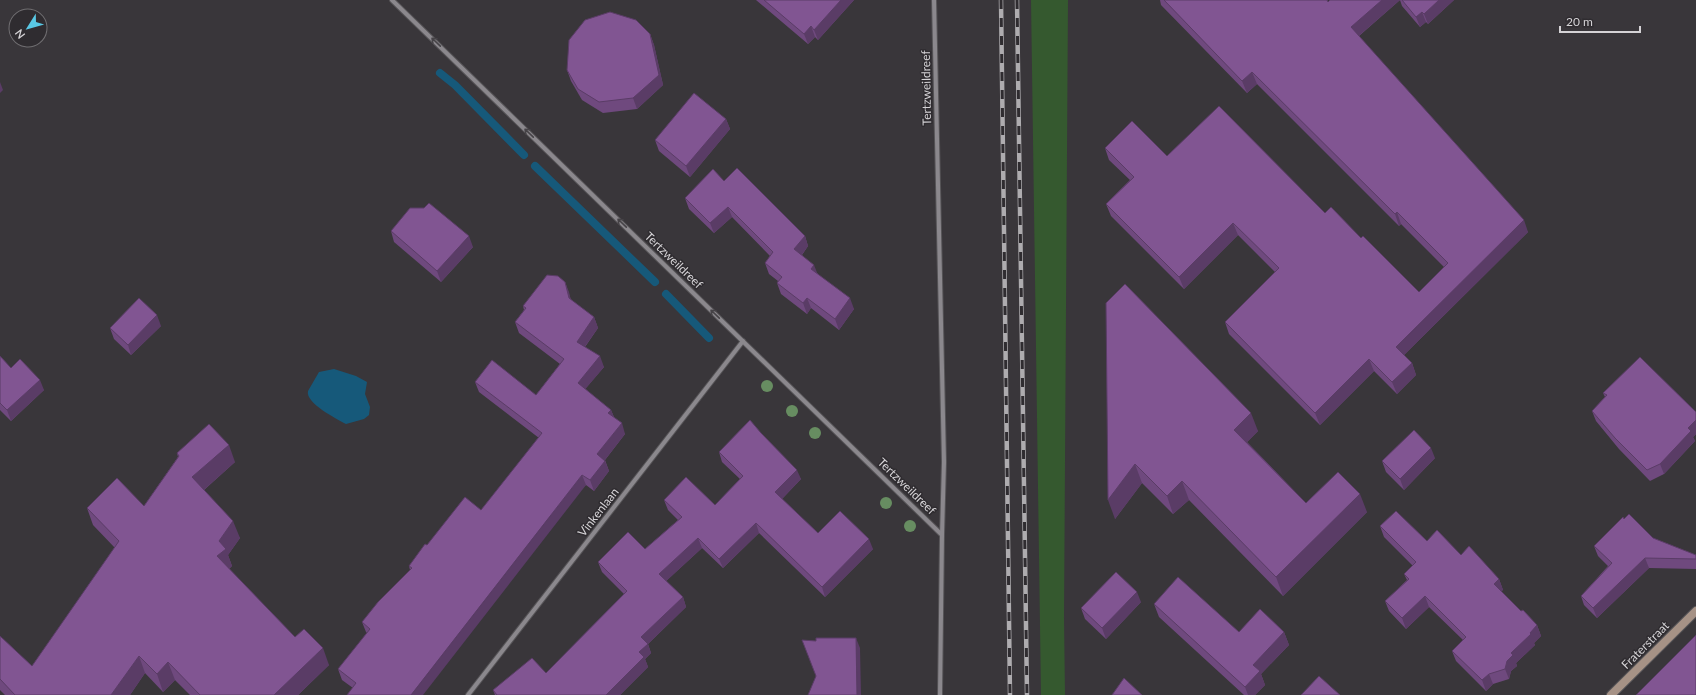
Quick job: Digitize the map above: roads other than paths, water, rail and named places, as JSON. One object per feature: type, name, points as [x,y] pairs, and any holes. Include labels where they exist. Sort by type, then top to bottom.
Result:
[{"type":"street","name":"Tertzweildreef","points":[[392,0],[942,535]]},
{"type":"street","name":"Tertzweildreef","points":[[934,0],[944,454],[940,695]]},
{"type":"street","name":"Vinkenlaan","points":[[468,695],[744,341]]},
{"type":"street","name":"Fraterstraat","points":[[1611,695],[1696,611]]},
{"type":"water","points":[[334,369],[356,376],[367,382],[365,394],[370,407],[369,415],[364,419],[346,424],[322,410],[311,401],[308,396],[308,391],[319,372]]},
{"type":"waterway","points":[[440,73],[455,85],[524,155]]},
{"type":"waterway","points":[[535,166],[655,282]]},
{"type":"waterway","points":[[666,294],[709,338]]},
{"type":"railway","points":[[1001,0],[1010,695]]},
{"type":"railway","points":[[1017,0],[1027,695]]}]
